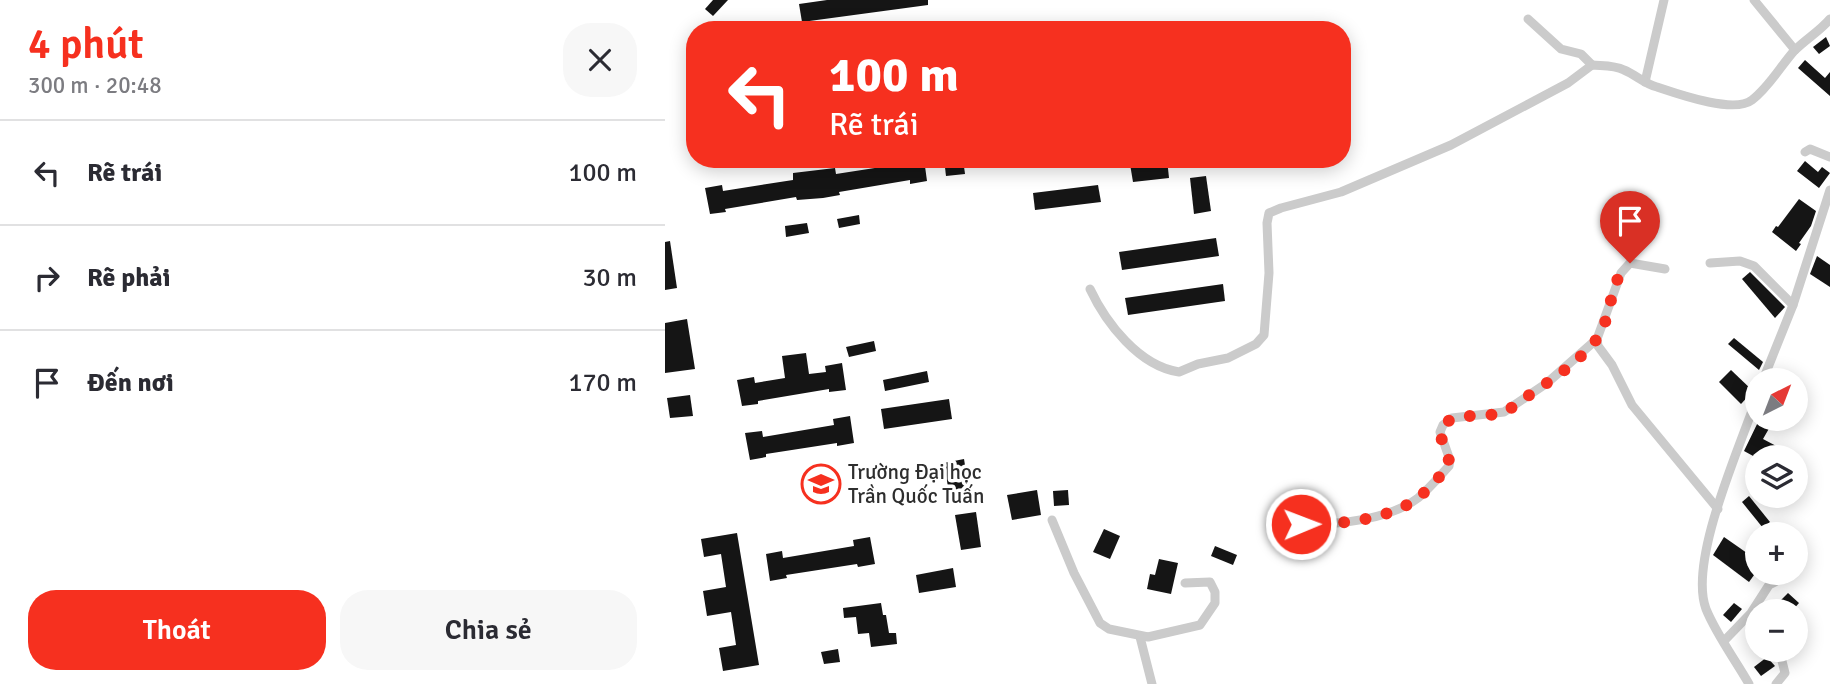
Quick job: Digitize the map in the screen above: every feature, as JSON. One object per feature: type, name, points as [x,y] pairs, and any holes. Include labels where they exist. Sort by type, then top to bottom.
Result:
[{"type":"street","points":[[1645,82],[1664,0]]},
{"type":"street","points":[[1754,0],[1795,50]]},
{"type":"street","points":[[1528,19],[1561,49],[1581,54],[1592,65],[1621,68],[1645,82],[1710,103],[1742,104],[1754,98],[1795,50],[1830,19]]},
{"type":"street","points":[[1090,289],[1101,311],[1121,337],[1153,362],[1179,372],[1198,364],[1228,358],[1256,344],[1265,332],[1269,213],[1341,192],[1451,145],[1568,83],[1592,65]]},
{"type":"street","points":[[1805,152],[1816,150],[1830,157]]},
{"type":"street","points":[[1768,368],[1826,213],[1830,190]]},
{"type":"street","points":[[1710,263],[1740,261],[1754,266],[1793,305]]},
{"type":"street","points":[[1301,524],[1332,525],[1389,513],[1417,499],[1449,466],[1450,460],[1440,432],[1443,425],[1452,418],[1504,412],[1547,383],[1597,339],[1626,266],[1630,263],[1665,269]]},
{"type":"street","points":[[1597,339],[1598,346],[1612,365],[1632,405],[1718,509]]},
{"type":"street","points":[[1745,431],[1718,509],[1704,560],[1703,582],[1706,609],[1749,684]]},
{"type":"street","points":[[1052,520],[1074,573],[1100,623],[1109,629],[1140,637],[1192,628],[1203,623],[1215,603],[1213,586],[1209,582],[1185,583]]},
{"type":"street","points":[[1724,641],[1751,613],[1769,585]]},
{"type":"street","points":[[1140,637],[1152,684]]},
{"type":"street","points":[[1776,684],[1785,673],[1782,662]]},
{"type":"building","points":[[713,0],[728,0],[713,16],[705,9]]},
{"type":"building","points":[[827,0],[928,0],[928,5],[809,21],[802,21],[799,4]]},
{"type":"building","points":[[1826,37],[1830,46],[1819,54],[1813,47]]},
{"type":"building","points":[[1805,60],[1825,78],[1830,72],[1830,96],[1798,68]]},
{"type":"building","points":[[1805,161],[1818,172],[1822,167],[1830,173],[1819,188],[1797,171]]},
{"type":"building","points":[[835,168],[836,174],[875,168],[925,168],[927,181],[910,184],[910,180],[839,192],[840,195],[823,198],[797,200],[796,197],[710,214],[705,188],[722,185],[723,191],[793,180],[793,173]]},
{"type":"building","points":[[945,168],[964,168],[965,174],[946,176]]},
{"type":"building","points":[[1131,168],[1168,168],[1169,178],[1133,182]]},
{"type":"building","points":[[1206,176],[1211,211],[1194,214],[1190,178]]},
{"type":"building","points":[[1098,185],[1101,202],[1035,210],[1033,193]]},
{"type":"building","points":[[1799,199],[1816,211],[1811,226],[1796,251],[1772,232]]},
{"type":"building","points":[[859,215],[860,224],[839,228],[837,219]]},
{"type":"building","points":[[807,223],[809,233],[786,237],[785,226]]},
{"type":"building","points":[[1216,238],[1219,256],[1122,270],[1119,252]]},
{"type":"building","points":[[670,241],[677,288],[665,290],[665,242]]},
{"type":"building","points":[[1817,256],[1830,265],[1830,287],[1810,274]]},
{"type":"building","points":[[1750,272],[1785,307],[1775,318],[1742,279]]},
{"type":"building","points":[[1223,284],[1225,301],[1128,315],[1125,298]]},
{"type":"building","points":[[687,319],[695,369],[665,373],[665,323]]},
{"type":"building","points":[[1734,338],[1763,362],[1760,368],[1757,368],[1728,344]]},
{"type":"building","points":[[874,341],[876,351],[849,357],[846,347]]},
{"type":"building","points":[[806,353],[809,374],[826,372],[825,366],[842,363],[846,390],[829,392],[829,389],[742,406],[737,380],[754,377],[755,383],[785,378],[782,356]]},
{"type":"building","points":[[1731,370],[1745,383],[1745,400],[1741,404],[1719,382]]},
{"type":"building","points":[[927,371],[929,382],[885,391],[883,380]]},
{"type":"building","points":[[690,395],[693,416],[670,418],[667,398]]},
{"type":"building","points":[[949,399],[952,419],[884,429],[881,409]]},
{"type":"building","points":[[850,416],[854,443],[837,446],[837,443],[766,454],[766,457],[750,460],[745,433],[762,431],[763,437],[834,425],[833,419]]},
{"type":"building","points":[[1754,431],[1768,431],[1763,439],[1774,445],[1747,445]]},
{"type":"building","points":[[964,459],[970,496],[950,499],[944,463]]},
{"type":"building","points":[[1037,490],[1041,515],[1012,520],[1007,495]]},
{"type":"building","points":[[1068,490],[1069,505],[1054,506],[1053,491]]},
{"type":"building","points":[[1747,508],[1759,508],[1770,522],[1758,522]]},
{"type":"building","points":[[976,512],[981,547],[961,550],[955,515]]},
{"type":"building","points":[[1104,529],[1120,536],[1110,559],[1093,552]]},
{"type":"building","points":[[737,533],[759,665],[723,671],[719,648],[736,645],[731,612],[707,616],[703,591],[726,587],[721,554],[704,557],[701,539]]},
{"type":"building","points":[[870,537],[875,564],[858,567],[857,564],[786,575],[787,578],[770,581],[766,554],[782,551],[783,558],[854,546],[853,540]]},
{"type":"building","points":[[1724,537],[1745,552],[1745,579],[1713,555]]},
{"type":"building","points":[[1215,546],[1237,555],[1233,565],[1211,556]]},
{"type":"building","points":[[1159,559],[1178,563],[1171,594],[1147,589],[1150,574],[1155,575]]},
{"type":"building","points":[[953,568],[956,587],[919,593],[916,575]]},
{"type":"building","points":[[1788,593],[1795,599],[1782,599]]},
{"type":"building","points":[[881,603],[889,633],[896,633],[897,644],[871,647],[869,633],[858,634],[856,617],[844,618],[843,608]]},
{"type":"building","points":[[1734,603],[1742,609],[1731,622],[1723,615]]},
{"type":"building","points":[[838,649],[840,662],[824,664],[821,652]]},
{"type":"building","points":[[1760,662],[1771,662],[1775,666],[1761,676],[1754,667]]},
{"type":"place","name":"Trường Đại học Trần Quốc Tuấn","points":[[821,484]]},
{"type":"route","points":[[1301,524],[1332,525],[1389,513],[1417,499],[1449,466],[1450,460],[1440,432],[1443,425],[1452,418],[1504,412],[1547,383],[1577,358],[1597,339],[1622,273],[1630,263]]}]
